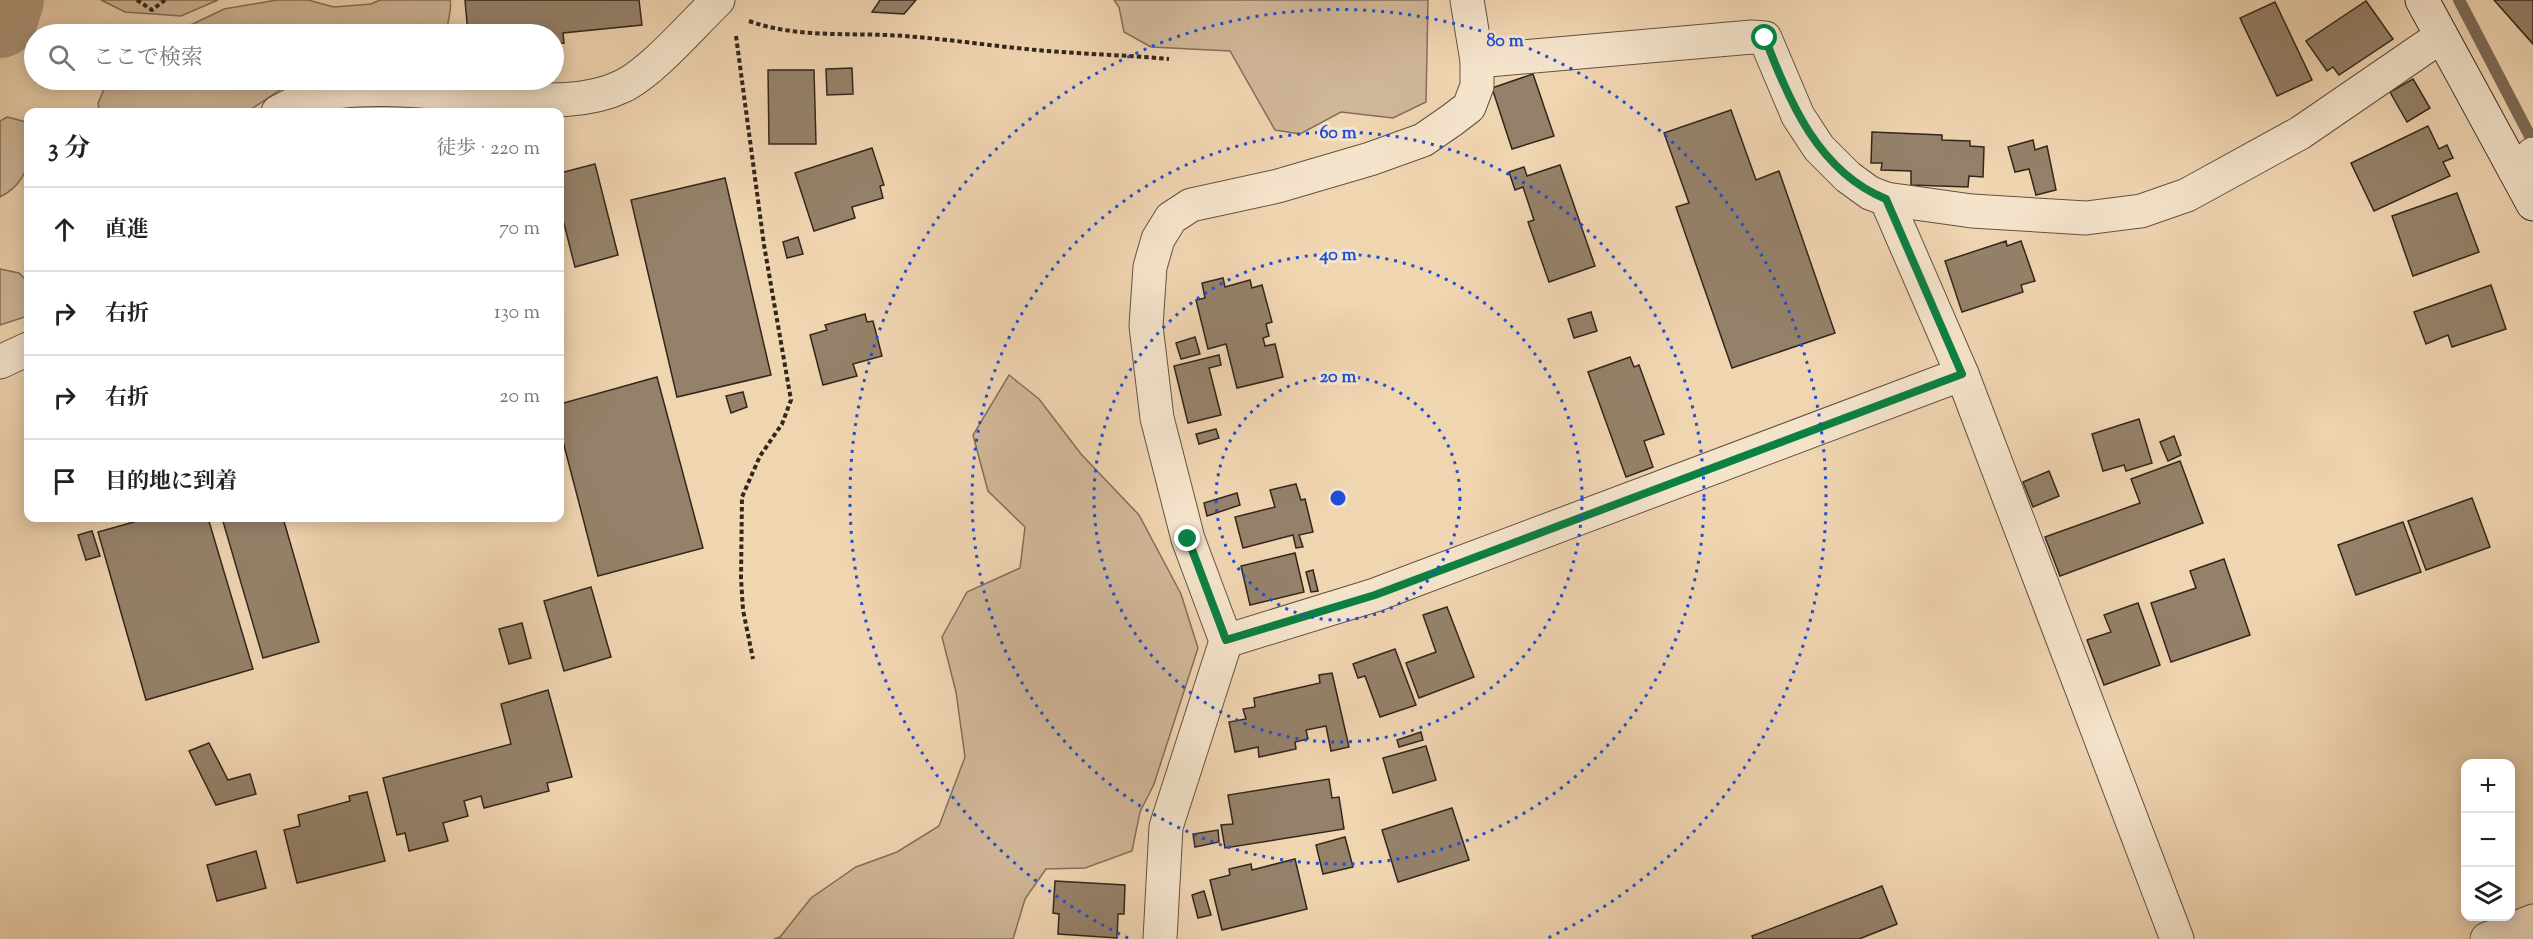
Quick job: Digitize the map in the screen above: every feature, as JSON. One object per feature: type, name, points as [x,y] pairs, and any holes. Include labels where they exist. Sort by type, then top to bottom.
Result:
[{"type":"street","points":[[1160,939],[1166,827],[1226,640],[1188,539],[1157,418],[1146,326],[1150,267],[1158,239],[1171,218],[1191,205],[1278,186],[1370,159],[1423,140],[1469,106],[1478,86],[1477,61],[1467,0]]},
{"type":"street","points":[[2422,0],[2440,37],[2524,162],[2533,204]]},
{"type":"street","points":[[286,108],[305,98],[342,92],[388,91],[529,100],[579,99],[622,86],[730,14]]},
{"type":"street","points":[[1477,61],[1752,37],[1765,38],[1798,116],[1819,148],[1848,177],[1870,193],[1886,199],[1972,211],[2086,218],[2141,211],[2187,195],[2300,133],[2440,37]]},
{"type":"street","points":[[1886,199],[1962,374],[2177,939]]},
{"type":"street","points":[[0,362],[24,351]]},
{"type":"street","points":[[1226,640],[1375,595],[1962,374]]},
{"type":"street","points":[[2487,939],[2533,921]]},
{"type":"path","points":[[137,0],[152,9],[165,0]]},
{"type":"path","points":[[753,659],[743,610],[742,497],[760,456],[782,424],[791,400],[764,245],[730,14],[767,27],[816,35],[867,33],[1036,50],[1169,59]]},
{"type":"shaded area","points":[[101,0],[218,0],[181,16],[125,12]]},
{"type":"shaded area","points":[[277,0],[308,0],[334,7],[371,4],[380,0],[450,0],[451,9],[447,24],[193,24],[224,9]]},
{"type":"shaded area","points":[[1114,0],[1428,0],[1426,102],[1393,118],[1341,112],[1300,134],[1275,130],[1230,51],[1151,47],[1124,32],[1119,7]]},
{"type":"shaded area","points":[[104,90],[280,90],[253,108],[99,108],[98,103]]},
{"type":"shaded area","points":[[7,117],[24,121],[24,172],[18,183],[0,197],[0,121]]},
{"type":"shaded area","points":[[0,269],[19,273],[24,278],[24,317],[0,325]]},
{"type":"shaded area","points":[[1009,375],[1039,399],[1081,454],[1139,515],[1181,594],[1198,648],[1154,784],[1140,812],[1132,851],[1085,868],[1046,869],[1025,899],[1013,939],[774,939],[780,937],[811,898],[856,867],[897,852],[939,826],[965,757],[956,692],[942,637],[967,592],[1020,568],[1025,527],[988,491],[973,435]]},
{"type":"building","points":[[465,0],[639,0],[642,25],[564,33],[564,24],[467,24]]},
{"type":"building","points":[[880,0],[916,0],[904,14],[872,12]]},
{"type":"building","points":[[2494,0],[2533,0],[2533,44]]},
{"type":"building","points":[[2366,1],[2393,39],[2339,75],[2333,67],[2327,71],[2306,41]]},
{"type":"building","points":[[2275,2],[2312,80],[2277,96],[2240,18]]},
{"type":"building","points":[[852,68],[853,94],[827,95],[826,69]]},
{"type":"building","points":[[768,70],[814,70],[816,144],[769,144]]},
{"type":"building","points":[[1533,74],[1554,136],[1512,149],[1492,88]]},
{"type":"building","points":[[2413,79],[2430,108],[2407,122],[2390,92]]},
{"type":"building","points":[[1731,110],[1756,180],[1779,171],[1835,333],[1732,368],[1676,207],[1689,203],[1664,133]]},
{"type":"building","points":[[2428,126],[2439,149],[2447,145],[2453,158],[2443,162],[2450,176],[2374,211],[2351,163]]},
{"type":"building","points":[[1872,132],[1942,135],[1942,140],[1970,141],[1970,146],[1984,147],[1983,177],[1969,176],[1968,187],[1911,185],[1911,171],[1881,170],[1882,163],[1871,163]]},
{"type":"building","points":[[2033,140],[2035,150],[2047,146],[2056,190],[2036,195],[2029,169],[2015,172],[2008,147]]},
{"type":"building","points":[[872,148],[884,185],[880,186],[883,198],[852,207],[855,218],[814,231],[795,173]]},
{"type":"building","points":[[595,164],[618,255],[575,267],[564,224],[564,172]]},
{"type":"building","points":[[1560,165],[1595,266],[1549,282],[1528,222],[1534,220],[1523,187],[1515,190],[1509,172],[1524,167],[1527,176]]},
{"type":"building","points":[[725,178],[771,375],[677,397],[631,200]]},
{"type":"building","points":[[2457,193],[2479,252],[2413,276],[2392,216]]},
{"type":"building","points":[[798,237],[803,254],[787,258],[783,242]]},
{"type":"building","points":[[2006,241],[2007,246],[2021,241],[2035,281],[2021,285],[2023,292],[1962,312],[1945,261]]},
{"type":"building","points":[[1223,278],[1225,287],[1250,280],[1252,288],[1262,285],[1272,322],[1266,324],[1269,336],[1263,338],[1265,346],[1275,344],[1283,377],[1237,388],[1226,344],[1208,349],[1196,300],[1205,298],[1202,283]]},
{"type":"building","points":[[2491,285],[2506,329],[2452,347],[2448,335],[2426,344],[2414,312]]},
{"type":"building","points":[[1591,312],[1597,331],[1574,338],[1568,319]]},
{"type":"building","points":[[865,314],[867,322],[873,321],[882,356],[853,364],[857,376],[823,385],[810,335],[827,330],[825,325]]},
{"type":"building","points":[[1195,337],[1200,354],[1181,359],[1176,343]]},
{"type":"building","points":[[1219,355],[1221,365],[1209,368],[1221,415],[1188,423],[1174,366]]},
{"type":"building","points":[[1630,357],[1634,367],[1639,365],[1664,434],[1644,441],[1653,467],[1626,477],[1588,372]]},
{"type":"building","points":[[657,377],[703,548],[598,576],[564,445],[564,403]]},
{"type":"building","points":[[743,392],[747,407],[731,413],[726,396]]},
{"type":"building","points":[[2139,419],[2152,463],[2126,471],[2124,465],[2103,471],[2092,434]]},
{"type":"building","points":[[1216,429],[1219,438],[1199,444],[1196,434]]},
{"type":"building","points":[[2174,436],[2181,455],[2168,461],[2160,442]]},
{"type":"building","points":[[2180,461],[2203,523],[2060,576],[2045,537],[2140,503],[2131,479]]},
{"type":"building","points":[[2049,471],[2059,496],[2033,507],[2023,482]]},
{"type":"building","points":[[1296,484],[1301,500],[1305,499],[1313,532],[1299,535],[1303,547],[1296,548],[1293,535],[1243,548],[1235,517],[1275,507],[1270,490]]},
{"type":"building","points":[[1237,493],[1240,505],[1207,516],[1204,503]]},
{"type":"building","points":[[2472,498],[2490,547],[2426,570],[2408,521]]},
{"type":"building","points":[[134,522],[209,522],[253,669],[146,700],[98,532]]},
{"type":"building","points":[[223,522],[284,522],[319,642],[263,658]]},
{"type":"building","points":[[2403,522],[2421,572],[2356,595],[2338,545]]},
{"type":"building","points":[[92,531],[100,556],[86,560],[78,535]]},
{"type":"building","points":[[1295,553],[1304,592],[1250,605],[1241,566]]},
{"type":"building","points":[[2224,559],[2250,635],[2171,662],[2151,603],[2196,588],[2190,571]]},
{"type":"building","points":[[1313,570],[1318,591],[1311,592],[1306,572]]},
{"type":"building","points":[[591,587],[611,657],[564,671],[544,601]]},
{"type":"building","points":[[2138,603],[2160,665],[2104,685],[2087,640],[2111,632],[2104,615]]},
{"type":"building","points":[[1447,607],[1474,677],[1419,698],[1406,663],[1436,652],[1423,615]]},
{"type":"building","points":[[522,623],[531,658],[509,664],[499,629]]},
{"type":"building","points":[[1395,649],[1416,705],[1380,717],[1365,676],[1358,678],[1353,664]]},
{"type":"building","points":[[1332,673],[1349,747],[1331,751],[1326,726],[1306,730],[1308,739],[1295,742],[1296,749],[1259,757],[1258,747],[1235,752],[1229,722],[1246,719],[1243,709],[1255,707],[1254,698],[1320,683],[1319,675]]},
{"type":"building","points":[[548,690],[572,777],[547,783],[549,791],[484,808],[481,796],[464,801],[468,816],[443,823],[448,841],[409,851],[405,833],[397,835],[383,778],[511,744],[501,704]]},
{"type":"building","points":[[1421,732],[1423,740],[1399,747],[1397,740]]},
{"type":"building","points":[[209,743],[228,780],[250,774],[256,794],[216,805],[189,751]]},
{"type":"building","points":[[1426,746],[1436,780],[1393,793],[1383,758]]},
{"type":"building","points":[[1329,779],[1332,798],[1339,797],[1344,829],[1225,848],[1221,825],[1233,824],[1228,795]]},
{"type":"building","points":[[367,792],[385,861],[297,883],[284,830],[300,826],[298,815],[350,801],[349,796]]},
{"type":"building","points":[[1452,808],[1469,860],[1398,882],[1382,830]]},
{"type":"building","points":[[1218,830],[1219,842],[1195,847],[1193,834]]},
{"type":"building","points":[[1345,837],[1353,867],[1323,874],[1316,845]]},
{"type":"building","points":[[256,851],[266,888],[217,901],[207,865]]},
{"type":"building","points":[[1295,859],[1307,909],[1222,930],[1210,880],[1230,875],[1229,869],[1251,864],[1252,870]]},
{"type":"building","points":[[1055,881],[1125,885],[1124,914],[1118,914],[1117,938],[1058,934],[1059,914],[1053,913]]},
{"type":"building","points":[[1882,886],[1897,924],[1859,939],[1753,939],[1752,936]]},
{"type":"building","points":[[1204,891],[1211,915],[1198,918],[1192,895]]},
{"type":"waterway","points":[[0,21],[7,0]]},
{"type":"waterway","points":[[2459,0],[2533,142]]},
{"type":"route","points":[[1188,539],[1226,640],[1375,595],[1962,374],[1886,199],[1870,193],[1848,177],[1819,148],[1798,116],[1765,38]]}]
